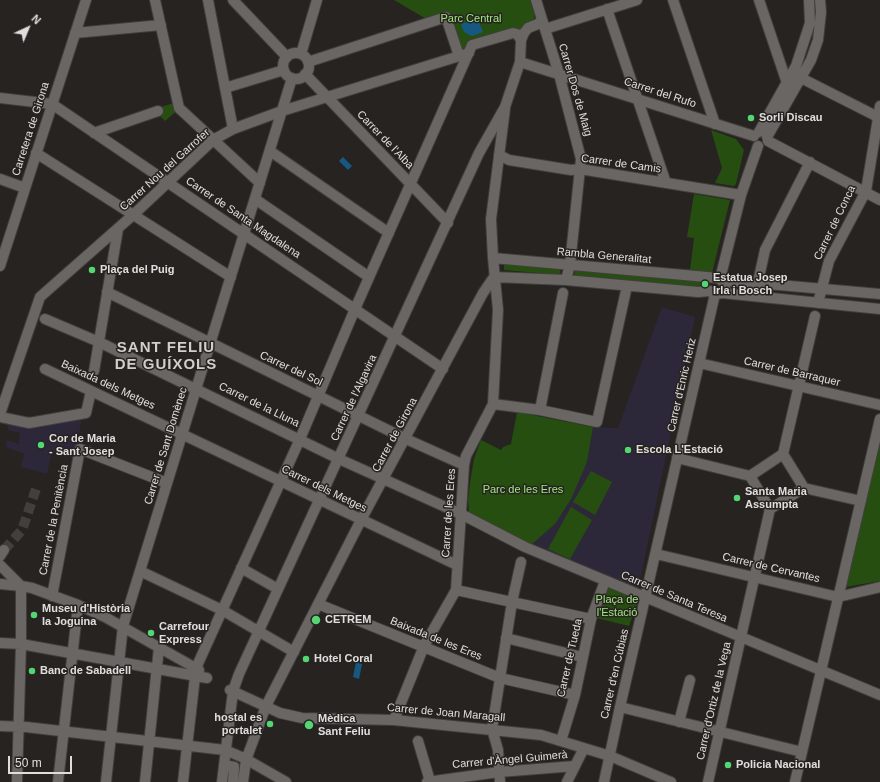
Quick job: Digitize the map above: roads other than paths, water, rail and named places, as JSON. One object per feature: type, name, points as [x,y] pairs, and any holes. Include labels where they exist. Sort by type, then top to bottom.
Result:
[{"type":"street","name":"Carretera de Girona","points":[[0,266],[5,236],[25,188],[86,0]]},
{"type":"street","points":[[155,0],[179,108],[260,183]]},
{"type":"street","points":[[208,0],[233,129]]},
{"type":"street","points":[[233,0],[287,57]]},
{"type":"street","points":[[317,0],[304,58],[308,68],[305,74],[299,78],[292,78],[284,70],[284,63],[287,57],[294,53],[304,58],[446,17],[459,56]]},
{"type":"street","name":"Carrer Dos de Maig","points":[[536,0],[560,74],[582,159],[570,264],[566,280]]},
{"type":"street","points":[[521,40],[528,28],[607,9],[637,0]]},
{"type":"street","points":[[674,0],[715,124]]},
{"type":"street","points":[[759,0],[787,83]]},
{"type":"street","points":[[716,292],[709,284],[719,279],[741,195],[758,146],[764,146],[762,136],[796,66],[810,23],[809,0]]},
{"type":"street","points":[[762,136],[802,78],[811,60],[818,40],[821,12],[820,0]]},
{"type":"street","points":[[607,9],[666,183]]},
{"type":"street","points":[[75,34],[161,25]]},
{"type":"street","points":[[183,782],[187,745],[199,674],[222,610],[300,439],[369,277],[471,49],[513,33],[518,34],[521,40]]},
{"type":"street","name":"Carrer de l'Algavira","points":[[222,782],[232,691],[258,631],[359,416],[479,153],[505,107],[520,62],[521,40]]},
{"type":"street","name":"Carrer Nou del Garrofer","points":[[0,415],[40,297],[118,229],[214,140],[233,129],[282,111],[328,98],[459,56],[471,49]]},
{"type":"street","name":"Carrer del Rufo","points":[[520,62],[638,98],[715,124],[762,136],[866,191],[880,200]]},
{"type":"street","points":[[225,88],[284,70]]},
{"type":"street","name":"Carrer de l'Alba","points":[[305,74],[448,223]]},
{"type":"street","name":"Carrer de Sant Domènec","points":[[106,782],[123,626],[292,78]]},
{"type":"street","points":[[802,78],[879,117]]},
{"type":"street","points":[[564,91],[575,80]]},
{"type":"street","name":"Carrer de Santa Magdalena","points":[[0,98],[52,104],[443,369]]},
{"type":"street","name":"Carrer de Conca","points":[[818,303],[829,261],[866,191],[880,106]]},
{"type":"street","points":[[505,107],[504,130],[499,155],[491,219],[494,277],[566,280],[698,292],[716,292],[880,309]]},
{"type":"street","points":[[94,133],[158,111]]},
{"type":"street","points":[[270,151],[389,233]]},
{"type":"street","points":[[36,153],[231,277]]},
{"type":"street","name":"Carrer de Camis","points":[[499,155],[517,161],[571,170],[580,169],[741,195]]},
{"type":"street","points":[[758,282],[765,250],[810,162]]},
{"type":"street","points":[[0,179],[25,188]]},
{"type":"street","points":[[255,199],[369,277]]},
{"type":"street","points":[[94,371],[118,229]]},
{"type":"street","name":"Rambla Generalitat","points":[[493,258],[880,294]]},
{"type":"street","name":"Carrer de Girona","points":[[243,782],[245,765],[266,706],[361,520],[406,439],[483,293],[494,277]]},
{"type":"street","name":"Carrer de les Eres","points":[[394,720],[424,646],[456,590],[464,465],[466,456],[494,404],[498,310],[494,277]]},
{"type":"street","points":[[716,292],[725,287],[719,279]]},
{"type":"street","points":[[494,404],[540,410],[597,422],[627,286]]},
{"type":"street","name":"Carrer del Sol","points":[[107,292],[210,344],[318,395],[406,439],[464,465]]},
{"type":"street","name":"Carrer d'Enric Heriz","points":[[646,598],[716,292]]},
{"type":"street","points":[[540,410],[563,293]]},
{"type":"street","points":[[750,476],[783,454],[814,316]]},
{"type":"street","name":"Carrer de la Lluna","points":[[45,319],[99,342],[339,459],[461,514]]},
{"type":"street","name":"Carrer de Barraquer","points":[[699,363],[880,405]]},
{"type":"street","name":"Baixada dels Metges","points":[[45,369],[182,433]]},
{"type":"street","points":[[0,415],[29,423],[86,413],[91,391]]},
{"type":"street","points":[[795,782],[880,418]]},
{"type":"street","name":"Carrer dels Metges","points":[[182,433],[319,501],[457,565]]},
{"type":"street","name":"Carrer de la Penitència","points":[[52,596],[80,449],[167,483]]},
{"type":"street","points":[[783,454],[804,488],[861,501]]},
{"type":"street","points":[[678,458],[750,476],[770,510],[804,488]]},
{"type":"street","name":"Carrer d'Ortiz de la Vega","points":[[708,782],[770,510]]},
{"type":"street","name":"Carrer de Santa Teresa","points":[[461,514],[525,547],[880,695]]},
{"type":"street","name":"Carrer de Cervantes","points":[[656,554],[838,597],[880,587]]},
{"type":"street","points":[[500,782],[498,750],[492,729],[512,602],[521,562]]},
{"type":"street","points":[[0,565],[16,584],[21,645],[13,727],[17,782]]},
{"type":"street","points":[[241,568],[278,589]]},
{"type":"street","points":[[140,571],[222,610],[294,652]]},
{"type":"street","name":"Carrer de Tueda","points":[[561,741],[575,695],[582,657],[592,619],[605,581]]},
{"type":"street","points":[[0,584],[16,584],[32,588],[78,605],[123,626],[159,647],[199,674]]},
{"type":"street","points":[[456,590],[592,619]]},
{"type":"street","name":"Carrer d'en Cúbias","points":[[604,782],[646,598]]},
{"type":"street","name":"Baixada de les Eres","points":[[318,604],[500,678],[575,695]]},
{"type":"street","points":[[58,782],[71,655],[78,605]]},
{"type":"street","points":[[506,638],[582,657]]},
{"type":"street","points":[[0,643],[21,645],[156,669],[199,674]]},
{"type":"street","points":[[145,782],[159,647]]},
{"type":"street","points":[[679,722],[690,680]]},
{"type":"street","name":"Carrer de Joan Maragall","points":[[232,691],[280,713],[302,718],[394,720],[541,735],[610,756],[671,782]]},
{"type":"street","points":[[620,707],[802,752]]},
{"type":"street","points":[[13,727],[111,736],[225,750],[245,765],[286,782]]},
{"type":"street","points":[[418,741],[429,781]]},
{"type":"street","name":"Carrer d'Àngel Guimerà","points":[[429,781],[499,772],[575,766],[584,748]]},
{"type":"street","points":[[224,765],[234,768],[245,765]]},
{"type":"street","points":[[567,782],[575,766]]},
{"type":"street","points":[[232,782],[234,768]]},
{"type":"water","points":[[477,18],[483,32],[472,36],[464,32],[461,24]]},
{"type":"water","points":[[343,157],[352,166],[348,170],[339,161]]},
{"type":"water","points":[[356,662],[362,664],[359,679],[353,677]]},
{"type":"tunnel","points":[[4,550],[22,530],[36,489]]},
{"type":"place","name":"Sorli Discau","points":[[751,118]]},
{"type":"place","name":"Plaça del Puig","points":[[92,270]]},
{"type":"place","name":"Estatua Josep Irla i Bosch","points":[[705,284]]},
{"type":"place","name":"Cor de Maria - Sant Josep","points":[[41,445]]},
{"type":"place","name":"Escola L'Estació","points":[[628,450]]},
{"type":"place","name":"Santa Maria Assumpta","points":[[737,498]]},
{"type":"place","name":"Museu d'Història la Joguina","points":[[34,615]]},
{"type":"place","name":"CETREM","points":[[316,620]]},
{"type":"place","name":"Carrefour Express","points":[[151,633]]},
{"type":"place","name":"Hotel Coral","points":[[306,659]]},
{"type":"place","name":"Banc de Sabadell","points":[[32,671]]},
{"type":"place","name":"hostal es portalet","points":[[270,724]]},
{"type":"place","name":"Mèdica Sant Feliu","points":[[309,725]]},
{"type":"place","name":"Policia Nacional","points":[[728,765]]},
{"type":"district","name":"SANT FELIU DE GUÍXOLS","points":[[166,356]]},
{"type":"park label","name":"Parc Central","points":[[471,19]]},
{"type":"park label","name":"Parc de les Eres","points":[[523,490]]},
{"type":"park label","name":"Plaça de l'Estació","points":[[617,606]]}]
